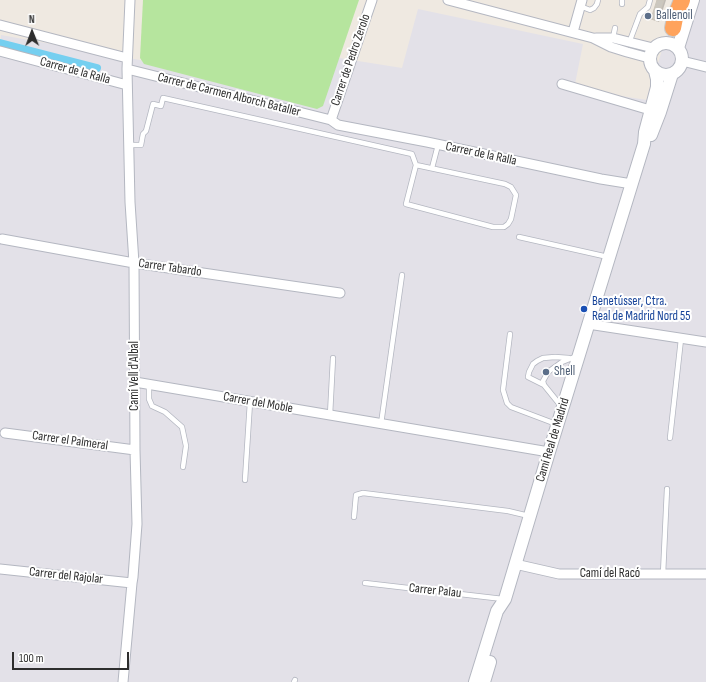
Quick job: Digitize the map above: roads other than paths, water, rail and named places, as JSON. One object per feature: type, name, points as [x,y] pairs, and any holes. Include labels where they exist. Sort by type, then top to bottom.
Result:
[{"type":"highway","points":[[673,28],[682,0]]},
{"type":"street","name":"Camí Vell d'Albal","points":[[123,682],[132,583],[134,577],[137,524],[134,263],[130,202],[127,85],[130,0]]},
{"type":"street","name":"Carrer de Pedro Zerolo","points":[[331,120],[372,0]]},
{"type":"street","points":[[448,0],[474,3],[593,38],[627,52],[655,50],[670,43],[678,48],[682,61],[678,70],[672,74],[663,75],[655,71],[650,63],[655,50],[680,20],[687,0]]},
{"type":"street","points":[[678,48],[693,0]]},
{"type":"street","points":[[573,32],[581,3]]},
{"type":"street","points":[[0,25],[127,58]]},
{"type":"street","points":[[593,38],[612,38],[655,50]]},
{"type":"street","name":"Carrer de la Ralla","points":[[0,51],[127,85]]},
{"type":"street","points":[[682,61],[706,67]]},
{"type":"street","name":"Carrer de Carmen Alborch Bataller","points":[[127,69],[331,120]]},
{"type":"street","name":"Camí Real de Madrid","points":[[484,682],[505,612],[505,599],[562,408],[575,357],[588,324],[644,144],[650,110],[657,87],[655,71]]},
{"type":"street","name":"Camí Real de Madrid","points":[[644,144],[652,134],[672,74]]},
{"type":"street","points":[[562,84],[650,110]]},
{"type":"street","name":"Carrer de la Ralla","points":[[331,120],[338,125],[632,184]]},
{"type":"street","name":"Carrer Tabardo","points":[[2,239],[134,263],[340,293]]},
{"type":"street","points":[[588,324],[706,342]]},
{"type":"street","name":"Carrer del Moble","points":[[135,382],[549,452]]},
{"type":"street","name":"Carrer el Palmeral","points":[[5,433],[135,450]]},
{"type":"street","name":"Camí del Racó","points":[[515,564],[559,574],[706,574]]},
{"type":"street","name":"Carrer del Rajolar","points":[[0,569],[132,583]]},
{"type":"street","name":"Camí Real de Madrid","points":[[476,682],[497,611],[505,599]]},
{"type":"lane","points":[[581,3],[590,10],[594,8],[598,0]]},
{"type":"lane","points":[[629,43],[640,14],[648,7],[650,0]]},
{"type":"lane","points":[[612,38],[615,28]]},
{"type":"lane","points":[[128,145],[141,145],[153,104],[161,106],[163,98],[412,154],[416,165],[406,204],[493,227],[504,227],[508,224],[511,218],[516,195],[511,187],[506,184],[416,165]]},
{"type":"lane","points":[[432,168],[438,145]]},
{"type":"lane","points":[[519,237],[609,257]]},
{"type":"lane","points":[[381,424],[402,275]]},
{"type":"lane","points":[[510,334],[503,390],[507,403],[511,407],[557,424]]},
{"type":"lane","points":[[670,438],[681,339]]},
{"type":"lane","points":[[562,408],[544,385],[528,377],[529,372],[537,360],[543,358],[575,357]]},
{"type":"lane","points":[[544,385],[543,381],[548,372],[562,362],[575,357]]},
{"type":"lane","points":[[330,415],[333,358]]},
{"type":"lane","points":[[149,385],[149,399],[152,406],[165,412],[182,427],[186,446],[183,467]]},
{"type":"lane","points":[[244,480],[250,402]]},
{"type":"lane","points":[[663,574],[667,489]]},
{"type":"lane","points":[[354,517],[356,495],[363,493],[508,511],[529,516]]},
{"type":"lane","name":"Carrer Palau","points":[[365,583],[505,599]]},
{"type":"waterway","points":[[0,43],[97,68]]},
{"type":"place","name":"Ballenoil","points":[[648,16]]},
{"type":"place","name":"Benetússer, Ctra. Real de Madrid Nord 55","points":[[584,309]]},
{"type":"place","name":"Shell","points":[[546,372]]}]
